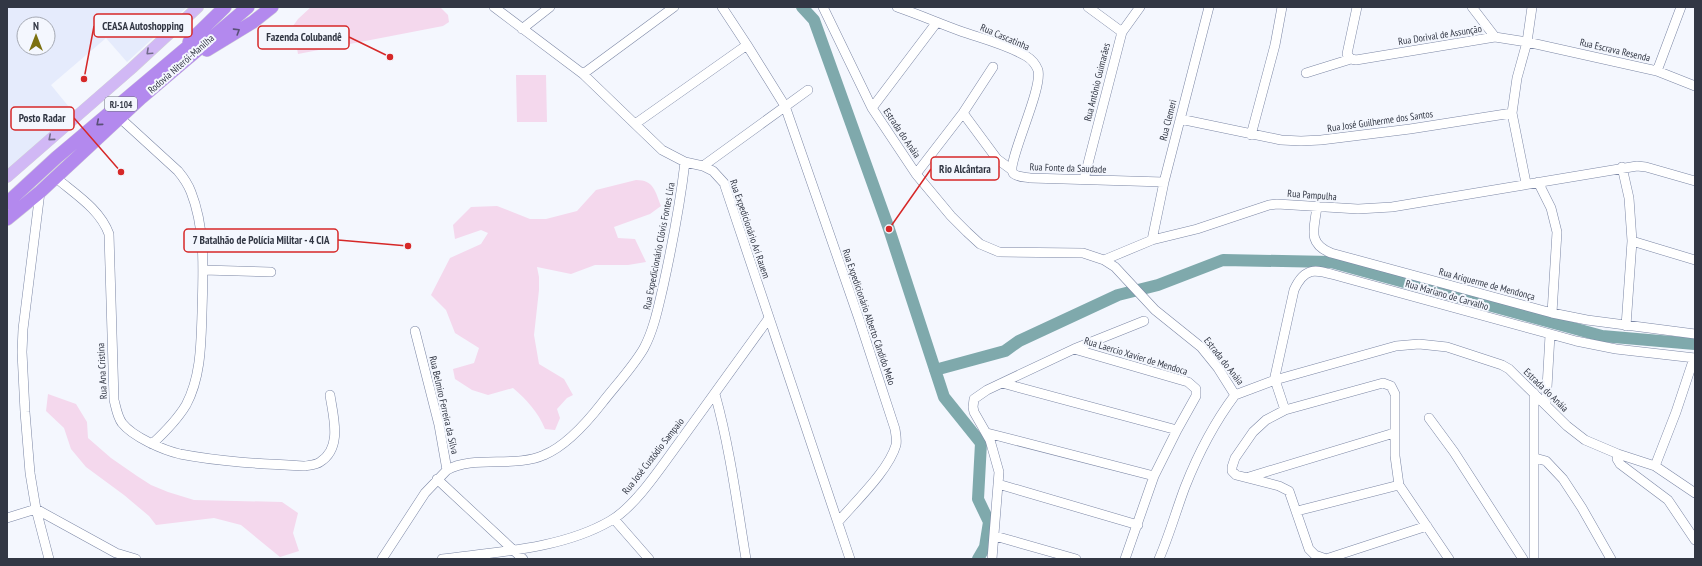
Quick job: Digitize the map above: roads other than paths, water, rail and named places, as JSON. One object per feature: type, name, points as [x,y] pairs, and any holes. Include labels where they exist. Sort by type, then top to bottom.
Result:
[{"type":"highway","points":[[166,70],[225,7]]},
{"type":"highway","name":"Rodovia Niterói-Manilha","points":[[7,219],[40,192],[120,118],[166,70],[236,7]]},
{"type":"highway","name":"Rodovia Niterói-Manilha","points":[[7,203],[57,157],[248,7]]},
{"type":"highway","points":[[166,70],[252,22],[272,7]]},
{"type":"main road","points":[[7,177],[126,73],[198,7]]},
{"type":"street","name":"Rua Expedicionário Ari Rauem","points":[[494,7],[583,74],[662,150],[685,162],[703,166],[713,171],[724,183],[850,559]]},
{"type":"street","points":[[522,29],[550,7]]},
{"type":"street","points":[[583,74],[674,7]]},
{"type":"street","name":"Rua Expedicionário Alberto Cândido Melo","points":[[722,7],[785,106],[859,319],[896,435],[895,447],[888,461],[870,486],[838,522]]},
{"type":"street","name":"Estrada do Anáia","points":[[823,7],[872,108],[916,174],[951,216],[980,244],[991,250],[999,252],[1083,253],[1104,260],[1115,267],[1155,310],[1201,347],[1218,368],[1235,395],[1274,380],[1392,347],[1419,344],[1447,347],[1502,364],[1568,426],[1586,440],[1618,454],[1655,466],[1695,493]]},
{"type":"street","name":"Rua Cascatinha","points":[[897,7],[1004,46],[1027,57],[1034,64],[1038,70],[1037,83],[1023,134],[1012,162],[1012,170]]},
{"type":"street","points":[[1088,7],[1122,32],[1140,7]]},
{"type":"street","name":"Rua Clemeri","points":[[1152,240],[1164,182],[1209,7]]},
{"type":"street","points":[[1251,135],[1275,45],[1282,7]]},
{"type":"street","points":[[1353,60],[1347,54],[1356,7]]},
{"type":"street","points":[[1472,7],[1495,37]]},
{"type":"street","points":[[1526,183],[1512,113],[1517,78],[1528,42],[1532,7]]},
{"type":"street","points":[[1657,71],[1681,7]]},
{"type":"street","points":[[872,108],[937,22]]},
{"type":"street","name":"Rua Antônio Guimarães","points":[[1084,179],[1122,32]]},
{"type":"street","name":"Rua Dorival de Assunção","points":[[1306,73],[1353,60],[1495,37],[1528,42]]},
{"type":"street","name":"Rua Escrava Resenda","points":[[1528,42],[1657,71],[1695,86]]},
{"type":"street","points":[[635,124],[747,45]]},
{"type":"street","points":[[916,174],[963,113],[994,67]]},
{"type":"street","points":[[703,166],[808,90]]},
{"type":"street","points":[[963,113],[997,159],[1012,170]]},
{"type":"street","name":"Rua José Guilherme dos Santos","points":[[1180,119],[1251,135],[1281,140],[1321,140],[1410,129],[1512,113]]},
{"type":"street","points":[[120,118],[178,171],[191,190],[199,224],[203,270],[200,355],[195,381],[186,405],[170,428],[152,444]]},
{"type":"street","name":"Rua Expedicionário Clóvis Fontes Líra","points":[[447,470],[459,465],[524,460],[545,455],[572,436],[591,416],[624,375],[643,349],[654,322],[677,220],[685,162]]},
{"type":"street","name":"Rua Pampulha","points":[[1104,260],[1152,240],[1197,229],[1269,205],[1358,209],[1392,207],[1526,183],[1637,166],[1646,167],[1695,181]]},
{"type":"street","points":[[1622,168],[1629,198],[1632,241],[1626,326]]},
{"type":"street","name":"Rua Fonte da Saudade","points":[[1012,170],[1013,174],[1030,178],[1164,182]]},
{"type":"street","name":"Rua Ana Cristina","points":[[55,177],[98,214],[105,223],[109,234],[114,400],[117,413],[122,423],[130,431],[152,444],[179,454],[229,460],[305,466],[319,463],[329,455],[334,442],[335,424],[330,395]]},
{"type":"street","points":[[1538,182],[1551,208],[1557,232],[1552,313]]},
{"type":"street","points":[[40,192],[23,329],[22,352],[30,465],[36,509],[49,559]]},
{"type":"street","name":"Rua Ariquerme de Mendonça","points":[[1317,206],[1314,239],[1316,243],[1322,249],[1349,259],[1552,313],[1626,326],[1695,334]]},
{"type":"street","points":[[21,208],[30,213],[36,220]]},
{"type":"street","points":[[1632,241],[1695,260]]},
{"type":"street","points":[[203,270],[271,272]]},
{"type":"street","name":"Rua Mariano de Carvalho","points":[[1274,380],[1294,290],[1299,279],[1306,273],[1318,270],[1550,335],[1616,349],[1694,358]]},
{"type":"street","name":"Rua José Custódio Sampaio","points":[[442,559],[512,550],[568,538],[614,519],[642,491],[715,394],[769,318]]},
{"type":"street","name":"Rua Laercio Xavier de Mendoca","points":[[992,559],[999,472],[997,461],[987,432],[974,412],[973,402],[976,396],[1074,349],[1144,321]]},
{"type":"street","name":"Rua Belmiro Ferreira da Silva","points":[[415,331],[438,418],[447,470]]},
{"type":"street","points":[[1546,405],[1550,335]]},
{"type":"street","name":"Rua Laercio Xavier de Mendoca","points":[[1074,349],[1188,382],[1196,389],[1196,396],[1176,430],[1154,476],[1138,525],[1124,559]]},
{"type":"street","points":[[1655,466],[1676,412],[1694,358]]},
{"type":"street","points":[[1274,380],[1285,410]]},
{"type":"street","points":[[1002,383],[1176,430]]},
{"type":"street","points":[[1427,526],[1326,559],[1315,555],[1309,549],[1289,491],[1279,486],[1233,474],[1232,467],[1235,458],[1253,432],[1266,420],[1285,410],[1383,383],[1387,384],[1391,386],[1395,394],[1395,466],[1399,485],[1427,526],[1449,559]]},
{"type":"street","points":[[1534,393],[1534,559]]},
{"type":"street","points":[[715,394],[732,475],[746,559]]},
{"type":"street","points":[[1159,559],[1185,487],[1201,450],[1223,411],[1235,395]]},
{"type":"street","points":[[1429,418],[1470,475],[1523,559]]},
{"type":"street","points":[[987,432],[1154,476]]},
{"type":"street","points":[[1248,478],[1394,433]]},
{"type":"street","points":[[1618,454],[1617,459],[1620,464],[1668,500],[1695,540]]},
{"type":"street","points":[[1535,458],[1546,460],[1563,479],[1582,508],[1611,559]]},
{"type":"street","points":[[382,559],[425,494],[437,479],[447,470]]},
{"type":"street","points":[[437,479],[522,559]]},
{"type":"street","points":[[998,484],[1138,525]]},
{"type":"street","points":[[1297,511],[1399,485]]},
{"type":"street","points":[[7,518],[36,509],[116,553],[136,559]]},
{"type":"street","points":[[614,519],[649,559]]},
{"type":"street","points":[[995,536],[1076,559]]},
{"type":"waterway","points":[[802,7],[814,20],[889,229],[944,397],[981,443],[978,499],[989,522],[985,547],[978,559]]},
{"type":"waterway","points":[[935,370],[1005,351],[1019,341],[1118,295],[1158,285],[1223,260],[1331,262],[1602,336],[1695,344]]},
{"type":"place","name":"Fazenda Colubandê","points":[[390,57]]},
{"type":"place","name":"CEASA Autoshopping","points":[[84,79]]},
{"type":"place","name":"Posto Radar","points":[[121,172]]},
{"type":"place","name":"Rio Alcântara","points":[[889,229]]},
{"type":"place","name":"7 Batalhão de Polícia Militar - 4 CIA","points":[[408,246]]}]
